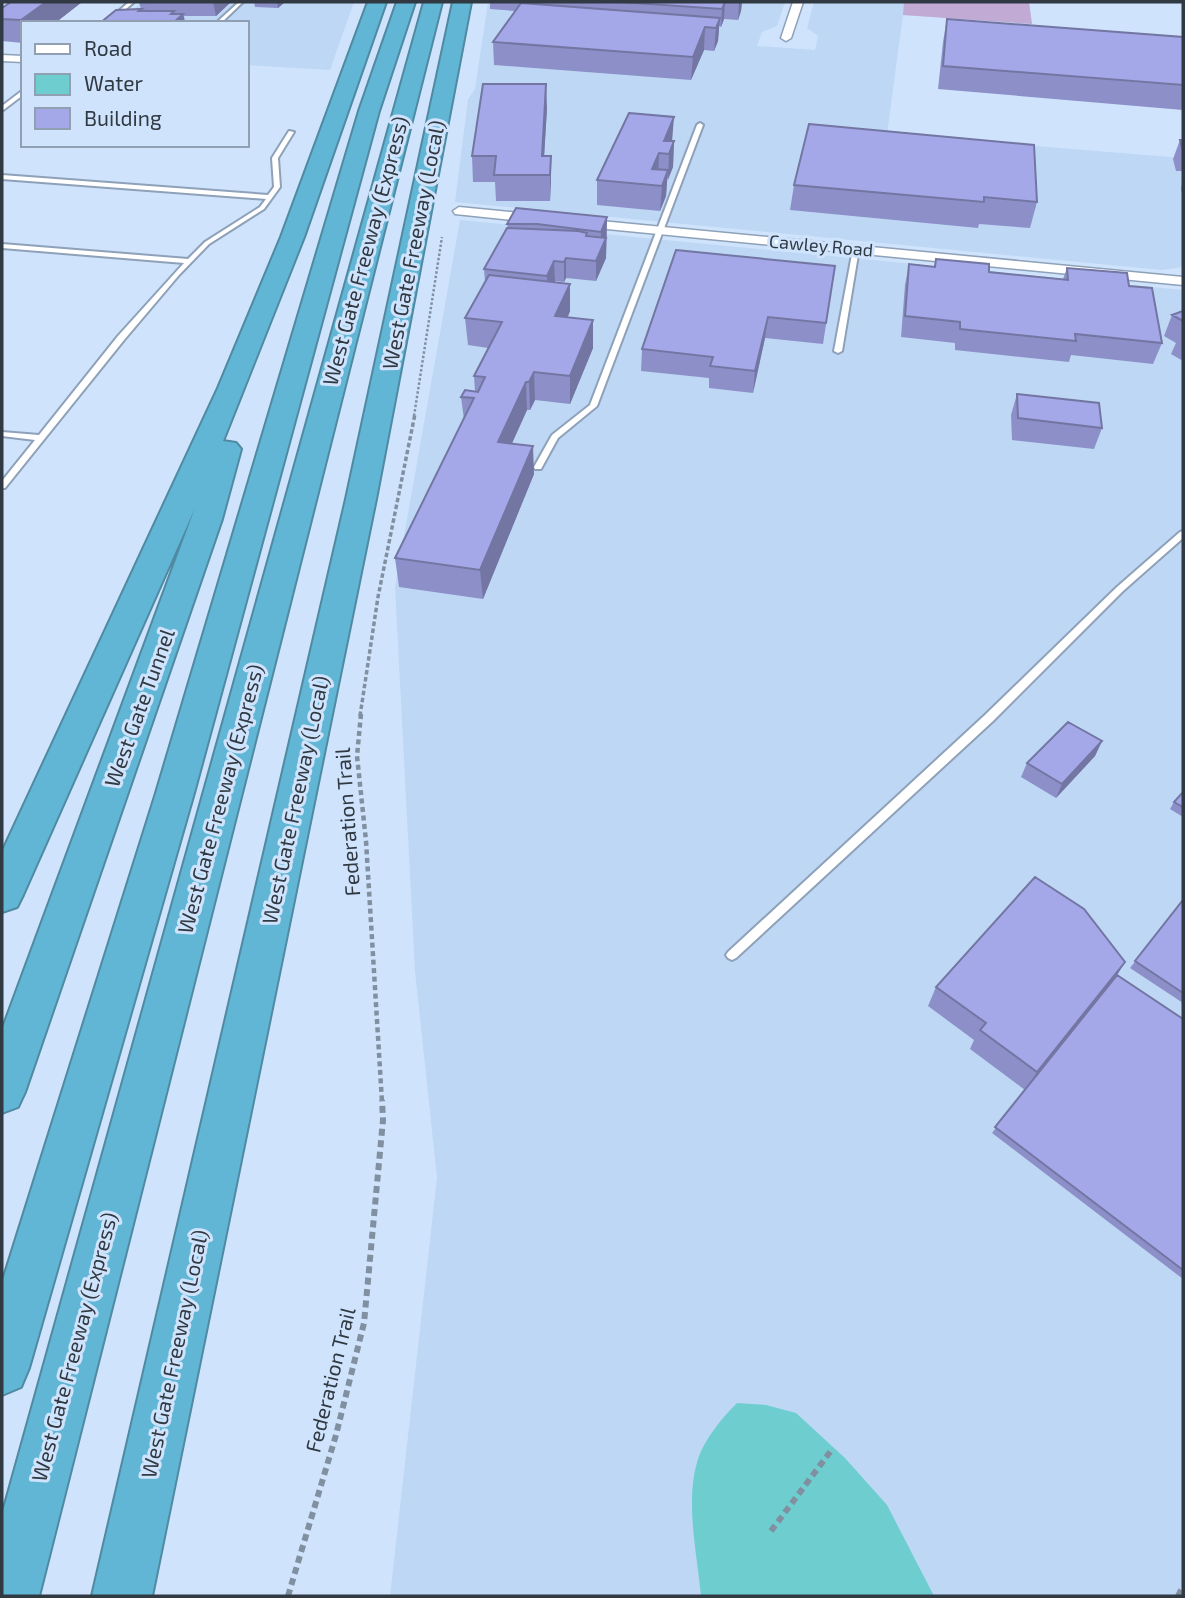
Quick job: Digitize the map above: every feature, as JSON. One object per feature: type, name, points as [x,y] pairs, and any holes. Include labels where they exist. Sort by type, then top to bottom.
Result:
[{"type":"highway","points":[[2,895],[152,570],[261,318],[308,199],[377,2]]},
{"type":"highway","name":"West Gate Freeway (Express)","points":[[2,1368],[175,793],[369,111],[406,2]]},
{"type":"highway","name":"West Gate Freeway (Express)","points":[[9,1596],[433,2]]},
{"type":"highway","name":"West Gate Freeway (Local)","points":[[122,1596],[364,486],[462,2]]},
{"type":"highway","name":"West Gate Tunnel","points":[[2,1092],[207,519],[261,318]]},
{"type":"street","points":[[786,38],[798,2]]},
{"type":"street","points":[[2,58],[21,59]]},
{"type":"street","name":"Cawley Road","points":[[459,211],[1183,281]]},
{"type":"lane","points":[[109,21],[132,2]]},
{"type":"lane","points":[[220,21],[241,2]]},
{"type":"lane","points":[[2,109],[21,94]]},
{"type":"lane","points":[[538,467],[555,437],[593,406],[700,125]]},
{"type":"lane","points":[[2,486],[121,338],[190,261],[207,243],[262,208],[278,178],[274,167],[275,158],[291,132]]},
{"type":"lane","points":[[2,177],[270,197]]},
{"type":"lane","points":[[2,246],[190,261]]},
{"type":"lane","points":[[838,351],[856,249]]},
{"type":"lane","points":[[2,434],[40,438]]},
{"type":"lane","points":[[732,955],[989,718],[1120,589],[1183,534]]},
{"type":"path","name":"Federation Trail","points":[[288,1596],[336,1435],[364,1323],[383,1120],[366,841],[357,756],[361,708],[378,597],[419,392],[443,235]]},
{"type":"path","points":[[771,1531],[833,1448]]},
{"type":"path","points":[[1178,1596],[1183,1586]]},
{"type":"shaded area","points":[[142,2],[354,2],[330,70],[248,65],[248,21],[119,21]]},
{"type":"shaded area","points":[[488,2],[785,2],[777,26],[762,32],[757,46],[815,50],[818,36],[807,28],[814,2],[1029,2],[1032,24],[903,15],[887,134],[1183,158],[1183,267],[1162,270],[455,202],[468,99],[475,89]]},
{"type":"shaded area","points":[[904,2],[1029,2],[1032,24],[903,15]]},
{"type":"shaded area","points":[[460,220],[1183,290],[1183,1596],[390,1596],[437,1178],[415,971],[395,587]]},
{"type":"water","points":[[737,1403],[766,1405],[796,1413],[845,1458],[887,1505],[934,1596],[701,1596],[692,1508],[695,1473],[706,1441]]},
{"type":"building","points":[[11,2],[46,2],[21,20],[2,19],[2,8]]},
{"type":"building","points":[[620,2],[725,2],[722,9]]},
{"type":"building","points":[[521,3],[720,18],[716,28],[705,27],[693,57],[493,42]]},
{"type":"building","points":[[142,9],[139,11],[174,11],[171,14],[183,14],[175,21],[102,21],[116,10]]},
{"type":"building","points":[[947,19],[1183,37],[1183,85],[943,66]]},
{"type":"building","points":[[483,84],[546,84],[542,156],[551,156],[550,175],[494,175],[496,156],[472,156]]},
{"type":"building","points":[[629,113],[674,117],[664,141],[674,141],[669,154],[659,153],[652,169],[668,170],[662,186],[597,180]]},
{"type":"building","points":[[809,124],[1034,145],[1037,202],[984,197],[984,202],[794,185]]},
{"type":"building","points":[[516,208],[607,217],[601,232],[537,224],[507,224]]},
{"type":"building","points":[[507,228],[578,231],[587,233],[586,236],[606,238],[596,261],[566,258],[564,262],[554,261],[547,276],[484,269]]},
{"type":"building","points":[[676,250],[835,266],[826,323],[768,317],[755,371],[710,366],[713,357],[642,349]]},
{"type":"building","points":[[936,259],[989,264],[989,272],[1068,280],[1067,268],[1127,273],[1129,286],[1152,288],[1162,343],[1075,334],[1076,341],[960,329],[960,322],[905,316],[909,264],[935,267]]},
{"type":"building","points":[[489,275],[570,284],[555,316],[593,320],[570,376],[534,372],[529,382],[526,382],[498,442],[533,446],[480,570],[395,558],[474,398],[461,397],[465,390],[478,392],[485,377],[474,376],[502,322],[465,318]]},
{"type":"building","points":[[1183,311],[1183,321],[1172,315]]},
{"type":"building","points":[[1017,394],[1099,403],[1102,428],[1018,418]]},
{"type":"building","points":[[1068,722],[1102,741],[1062,784],[1027,763]]},
{"type":"building","points":[[1183,792],[1183,807],[1174,802]]},
{"type":"building","points":[[1035,877],[1084,909],[1125,962],[1037,1072],[980,1030],[986,1023],[936,987]]},
{"type":"building","points":[[1183,900],[1183,993],[1135,961]]},
{"type":"building","points":[[1117,975],[1183,1019],[1183,1270],[995,1127]]}]
